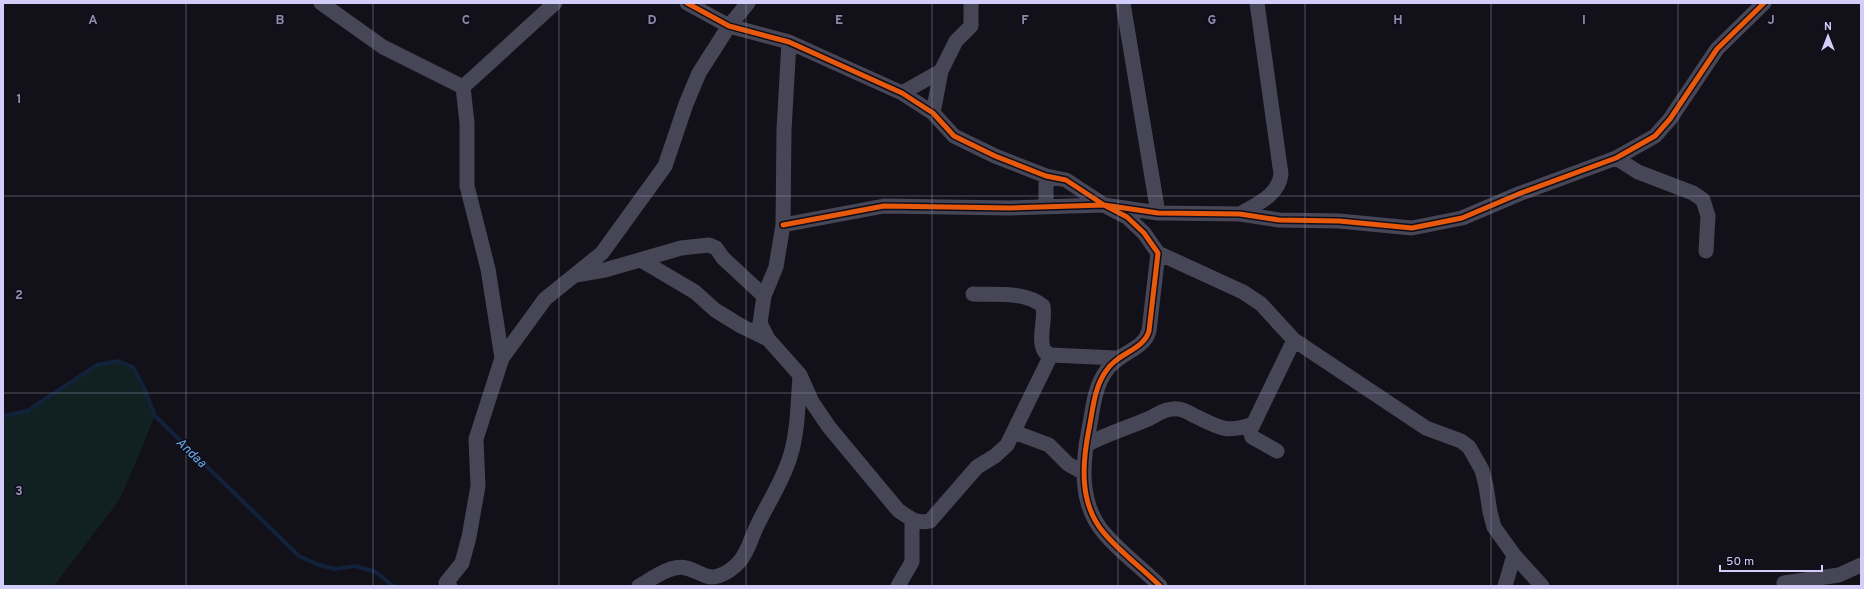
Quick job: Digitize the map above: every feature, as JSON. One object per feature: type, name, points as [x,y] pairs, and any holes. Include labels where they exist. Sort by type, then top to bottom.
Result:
[{"type":"street","points":[[321,3],[383,47],[463,87]]},
{"type":"street","points":[[463,87],[555,3]]},
{"type":"street","points":[[687,3],[729,26],[789,42],[902,93],[933,113],[954,136],[995,156],[1046,176],[1066,180],[1104,205],[1127,217],[1144,233],[1158,252],[1243,292],[1260,304],[1294,340],[1426,428],[1461,441],[1469,447],[1482,470],[1494,527],[1514,555],[1542,586]]},
{"type":"street","points":[[450,586],[446,583],[462,563],[478,486],[476,439],[502,358],[545,298],[602,253],[665,166],[686,104],[699,73],[729,26],[748,3]]},
{"type":"street","points":[[933,113],[941,71],[956,41],[971,26],[973,21],[972,3]]},
{"type":"street","points":[[1123,3],[1158,213]]},
{"type":"street","points":[[1240,214],[1271,196],[1281,182],[1282,174],[1257,3]]},
{"type":"street","points":[[783,225],[884,206],[938,208],[1104,205],[1158,213],[1240,214],[1279,220],[1339,221],[1412,228],[1462,218],[1521,193],[1616,158],[1655,136],[1670,119],[1717,49],[1764,3]]},
{"type":"street","points":[[789,42],[784,130],[783,225],[776,267],[764,296],[760,323],[768,339],[800,375],[812,402],[829,427],[898,510],[912,520],[920,523],[930,521],[977,466],[995,456],[1007,445],[1051,354]]},
{"type":"street","points":[[902,93],[941,71]]},
{"type":"street","points":[[463,87],[467,123],[467,186],[488,269],[502,358]]},
{"type":"street","points":[[1616,158],[1638,172],[1693,193],[1702,200],[1708,216],[1706,251]]},
{"type":"street","points":[[1046,176],[1046,207]]},
{"type":"street","points":[[1271,196],[1279,220]]},
{"type":"street","points":[[573,276],[641,260],[681,248],[710,245],[716,248],[723,258],[764,296]]},
{"type":"street","points":[[1158,252],[1147,338],[1144,342],[1116,358],[1106,371],[1096,390],[1086,445],[1084,473],[1086,491],[1092,516],[1105,534],[1160,586]]},
{"type":"street","points":[[641,260],[695,292],[715,310],[741,326],[768,339]]},
{"type":"street","points":[[973,294],[1026,297],[1037,300],[1043,306],[1045,314],[1042,348],[1045,352],[1051,354],[1116,358]]},
{"type":"street","points":[[1277,451],[1252,438],[1250,431],[1294,340]]},
{"type":"street","points":[[639,586],[669,570],[679,568],[686,568],[705,576],[717,577],[729,570],[748,550],[756,528],[778,489],[791,456],[800,375]]},
{"type":"street","points":[[1086,445],[1117,430],[1149,418],[1162,410],[1174,408],[1188,412],[1221,428],[1238,430],[1254,424]]},
{"type":"street","points":[[1014,432],[1049,445],[1064,461],[1084,473]]},
{"type":"street","points":[[898,586],[912,562],[912,520]]},
{"type":"street","points":[[1505,586],[1514,555]]},
{"type":"street","points":[[1784,583],[1839,575],[1861,566]]},
{"type":"shaded area","points":[[118,361],[133,367],[144,388],[155,416],[120,499],[54,586],[3,586],[3,416],[27,411],[97,365]]},
{"type":"waterway","name":"Andaa","points":[[3,416],[27,411],[97,365],[118,361],[133,367],[144,388],[155,416],[299,556],[316,564],[335,569],[355,566],[376,572],[393,586]]},
{"type":"cycle path","points":[[687,3],[729,26],[789,42],[902,93],[933,113],[954,136],[995,156],[1046,176],[1066,180],[1104,205],[1127,217],[1144,233],[1158,253],[1149,331],[1142,343],[1111,365],[1099,384],[1094,399],[1087,442],[1084,483],[1090,509],[1096,522],[1104,533],[1117,547],[1160,586]]},
{"type":"cycle path","points":[[783,225],[884,206],[1010,208],[1104,205],[1158,213],[1240,214],[1279,220],[1339,221],[1412,228],[1462,218],[1521,193],[1616,158],[1655,136],[1670,119],[1717,49],[1764,3]]}]
